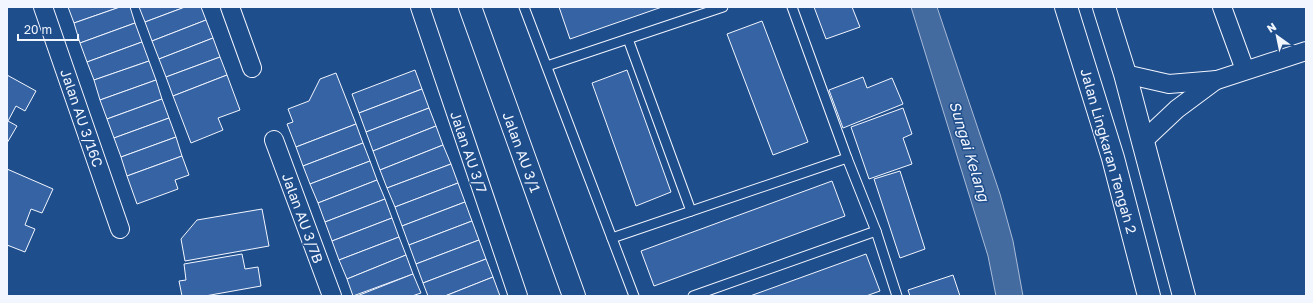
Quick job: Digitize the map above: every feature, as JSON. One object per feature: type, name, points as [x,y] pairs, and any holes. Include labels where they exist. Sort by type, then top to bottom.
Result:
[{"type":"main road","name":"Jalan AU 3/1","points":[[470,7],[574,296]]},
{"type":"main road","name":"Jalan Lingkaran Tengah 2","points":[[1066,7],[1113,158],[1149,296]]},
{"type":"main road","points":[[1104,7],[1125,74],[1184,296]]},
{"type":"street","name":"Jalan AU 3/16C","points":[[43,7],[120,229]]},
{"type":"street","points":[[230,7],[252,68]]},
{"type":"street","name":"Jalan AU 3/7","points":[[420,7],[518,296]]},
{"type":"street","points":[[1222,7],[1245,70]]},
{"type":"street","points":[[1125,74],[1169,84],[1217,80],[1306,51]]},
{"type":"street","points":[[1143,141],[1177,109],[1217,80]]},
{"type":"street","name":"Jalan AU 3/7B","points":[[274,140],[332,296]]},
{"type":"lane","points":[[524,7],[634,296]]},
{"type":"lane","points":[[547,66],[723,7]]},
{"type":"lane","points":[[792,7],[847,158],[876,231],[897,296]]},
{"type":"lane","points":[[628,39],[691,211]]},
{"type":"lane","points":[[612,238],[847,158]]},
{"type":"lane","points":[[693,296],[876,231]]},
{"type":"water","name":"Sungai Kelang","points":[[911,7],[937,7],[1000,194],[1013,241],[1023,296],[996,296],[988,256]]},
{"type":"building","points":[[68,7],[120,7],[74,23]]},
{"type":"building","points":[[120,7],[130,7],[135,23],[80,43],[74,23]]},
{"type":"building","points":[[139,7],[185,7],[145,22]]},
{"type":"building","points":[[185,7],[201,7],[206,20],[152,41],[145,22]]},
{"type":"building","points":[[559,7],[662,7],[570,39]]},
{"type":"building","points":[[814,7],[852,7],[860,27],[826,39]]},
{"type":"building","points":[[206,20],[213,38],[159,59],[152,41]]},
{"type":"building","points":[[762,21],[808,142],[773,155],[727,34]]},
{"type":"building","points":[[135,23],[142,42],[87,62],[80,43]]},
{"type":"building","points":[[213,38],[220,57],[166,77],[159,59]]},
{"type":"building","points":[[142,42],[149,61],[94,80],[87,62]]},
{"type":"building","points":[[220,57],[227,75],[173,96],[166,77]]},
{"type":"building","points":[[149,61],[156,80],[100,100],[94,80]]},
{"type":"building","points":[[415,70],[422,89],[359,113],[352,94]]},
{"type":"building","points":[[627,70],[671,192],[636,206],[592,83]]},
{"type":"building","points":[[336,73],[356,124],[296,147],[287,124],[293,122],[288,109],[309,101],[320,79]]},
{"type":"building","points":[[7,75],[36,91],[25,111],[16,106],[8,121],[17,126],[7,143]]},
{"type":"building","points":[[227,75],[240,110],[218,118],[223,130],[191,143],[173,96]]},
{"type":"building","points":[[863,77],[867,88],[892,78],[903,104],[843,128],[829,90]]},
{"type":"building","points":[[156,80],[162,99],[107,119],[100,100]]},
{"type":"building","points":[[422,89],[429,108],[366,132],[359,113]]},
{"type":"building","points":[[162,99],[169,118],[114,138],[107,119]]},
{"type":"building","points":[[429,108],[436,126],[373,151],[366,132]]},
{"type":"building","points":[[903,108],[912,134],[903,138],[912,164],[869,179],[851,127]]},
{"type":"building","points":[[169,118],[176,137],[121,157],[114,138]]},
{"type":"building","points":[[356,124],[363,143],[303,166],[296,147]]},
{"type":"building","points":[[436,126],[443,145],[380,170],[373,151]]},
{"type":"building","points":[[176,137],[182,156],[127,176],[121,157]]},
{"type":"building","points":[[363,143],[370,161],[310,184],[303,166]]},
{"type":"building","points":[[443,145],[451,164],[387,188],[380,170]]},
{"type":"building","points":[[182,156],[189,175],[175,180],[178,189],[137,204],[127,176]]},
{"type":"building","points":[[370,161],[377,180],[318,203],[310,184]]},
{"type":"building","points":[[451,164],[458,183],[395,207],[387,188]]},
{"type":"building","points":[[7,169],[53,189],[42,213],[31,209],[25,225],[35,229],[25,252],[7,245]]},
{"type":"building","points":[[900,171],[925,249],[900,258],[874,179]]},
{"type":"building","points":[[377,180],[385,199],[325,222],[318,203]]},
{"type":"building","points":[[832,181],[845,216],[654,286],[641,251]]},
{"type":"building","points":[[458,183],[465,202],[402,226],[395,207]]},
{"type":"building","points":[[385,199],[392,218],[332,241],[325,222]]},
{"type":"building","points":[[465,202],[472,221],[409,245],[402,226]]},
{"type":"building","points":[[262,209],[269,246],[185,261],[181,239],[197,220]]},
{"type":"building","points":[[392,218],[399,237],[339,260],[332,241]]},
{"type":"building","points":[[472,221],[479,240],[416,264],[409,245]]},
{"type":"building","points":[[399,237],[406,255],[347,279],[339,260]]},
{"type":"building","points":[[479,240],[486,259],[423,283],[416,264]]},
{"type":"building","points":[[242,254],[245,269],[258,267],[261,286],[205,296],[182,296],[179,281],[186,280],[184,264]]},
{"type":"building","points":[[866,254],[880,291],[866,296],[750,296]]},
{"type":"building","points":[[406,255],[413,274],[353,296],[347,279]]},
{"type":"building","points":[[486,259],[493,277],[445,296],[428,296],[423,283]]},
{"type":"building","points":[[413,274],[421,293],[412,296],[357,296]]},
{"type":"building","points":[[953,275],[960,296],[910,296],[908,290]]},
{"type":"building","points":[[493,277],[500,296],[445,296]]}]
